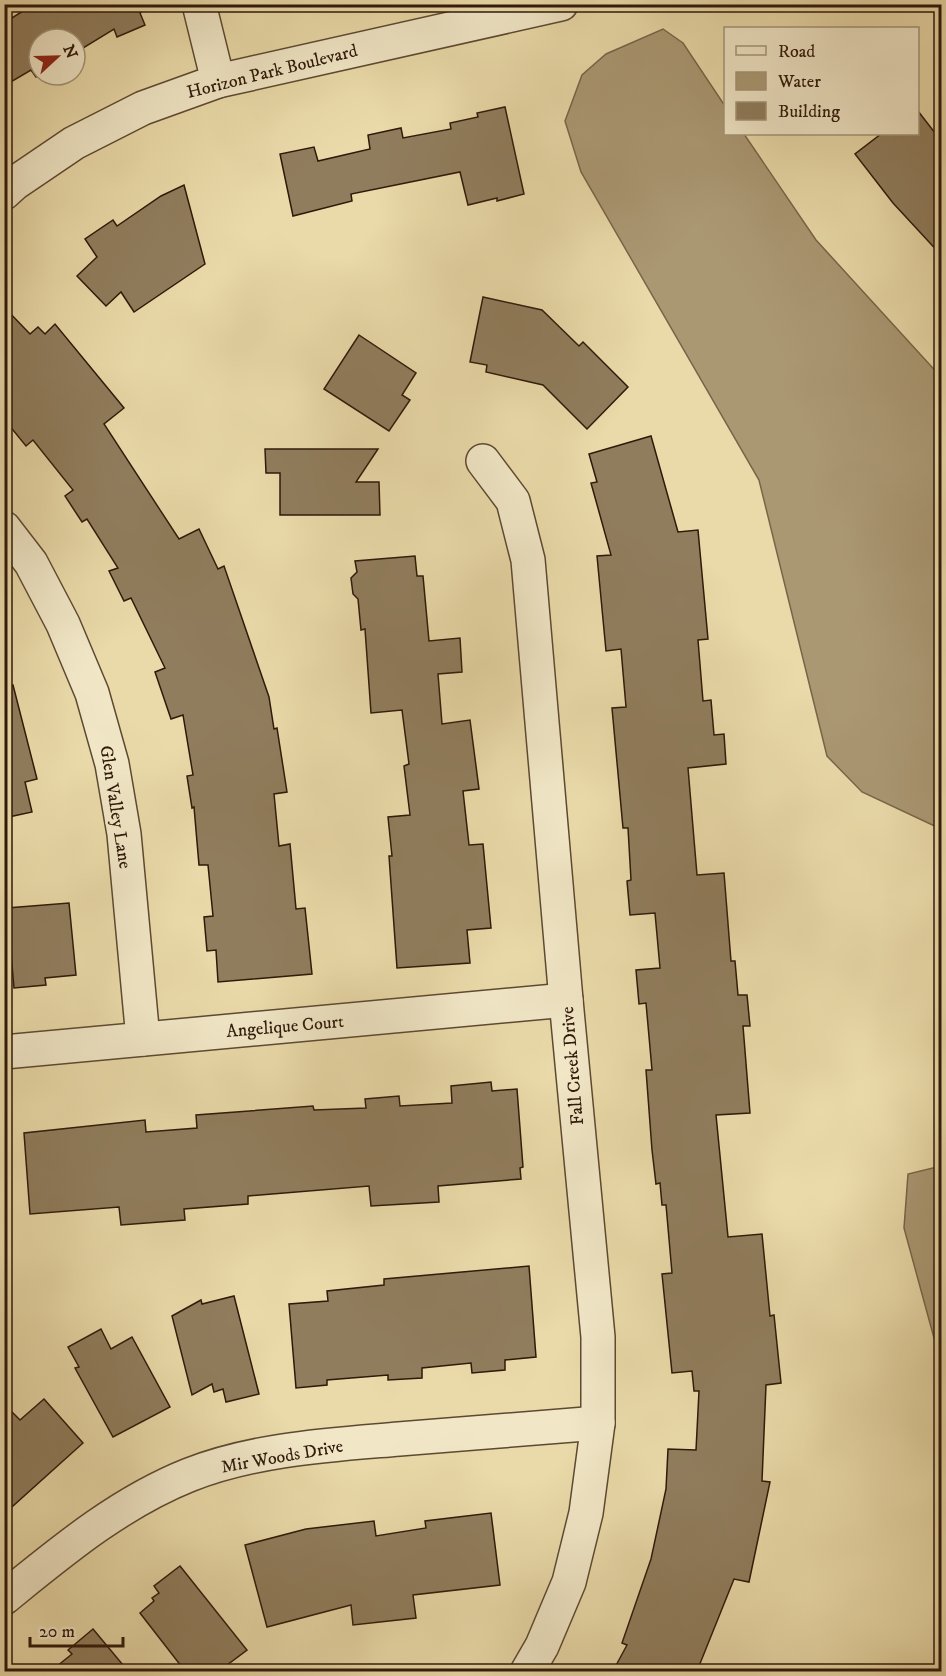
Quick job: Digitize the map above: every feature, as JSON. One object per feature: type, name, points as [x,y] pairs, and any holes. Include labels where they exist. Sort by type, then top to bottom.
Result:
[{"type":"street","points":[[200,4],[218,81]]},
{"type":"street","name":"Horizon Park Boulevard","points":[[4,193],[74,143],[143,108],[218,81],[561,4]]},
{"type":"street","name":"Fall Creek Drive","points":[[483,461],[513,501],[528,560],[597,1337],[598,1423],[586,1513],[569,1582],[542,1646],[527,1671]]},
{"type":"street","name":"Glen Valley Lane","points":[[4,528],[32,563],[63,624],[92,693],[112,764],[124,834],[142,1039]]},
{"type":"street","name":"Angelique Court","points":[[4,1052],[566,1000]]},
{"type":"street","name":"Mir Woods Drive","points":[[4,1598],[72,1542],[126,1506],[189,1475],[241,1459],[318,1446],[598,1423]]},
{"type":"water","points":[[663,29],[683,43],[724,104],[724,135],[745,135],[816,240],[941,377],[941,829],[862,792],[827,756],[759,480],[581,172],[565,121],[582,75],[606,54]]},
{"type":"water","points":[[942,1166],[941,1354],[937,1349],[904,1228],[908,1174]]},
{"type":"building","points":[[34,4],[153,4],[140,13],[145,25],[117,37],[114,29],[87,46],[87,27],[27,27],[27,72],[4,86],[4,23]]},
{"type":"building","points":[[505,107],[524,194],[468,205],[460,172],[351,194],[352,201],[293,216],[280,154],[314,147],[318,161],[370,149],[368,135],[401,128],[403,138],[451,129],[450,123],[478,117],[477,113]]},
{"type":"building","points":[[919,112],[942,142],[942,256],[893,203],[855,154],[880,135],[919,135]]},
{"type":"building","points":[[184,185],[205,264],[134,312],[121,292],[106,306],[77,276],[97,257],[85,239],[113,220],[117,226],[161,196]]},
{"type":"building","points":[[483,297],[542,310],[579,346],[583,342],[628,387],[587,429],[543,385],[486,372],[487,365],[470,362]]},
{"type":"building","points":[[4,307],[30,334],[38,327],[45,334],[55,324],[124,408],[104,424],[179,539],[199,529],[218,569],[224,566],[269,697],[274,729],[277,728],[287,792],[274,794],[279,846],[290,844],[296,909],[305,908],[312,974],[218,982],[216,950],[207,951],[204,917],[213,916],[208,865],[199,865],[194,807],[192,808],[187,776],[193,775],[183,715],[171,719],[155,672],[165,668],[131,598],[124,601],[109,571],[118,568],[87,519],[82,522],[65,496],[73,490],[33,440],[26,446],[4,419]]},
{"type":"building","points":[[359,335],[416,373],[402,395],[410,400],[389,431],[324,389]]},
{"type":"building","points":[[651,436],[678,532],[698,530],[708,639],[698,640],[703,701],[711,700],[714,735],[724,734],[726,764],[688,768],[697,875],[724,873],[731,961],[735,961],[738,995],[747,995],[750,1026],[743,1026],[750,1113],[716,1115],[728,1237],[762,1234],[770,1316],[774,1315],[781,1383],[766,1385],[762,1481],[770,1482],[749,1582],[734,1579],[697,1671],[613,1671],[627,1645],[622,1643],[651,1559],[666,1489],[668,1449],[696,1450],[699,1391],[694,1391],[692,1371],[672,1373],[662,1274],[672,1273],[666,1205],[662,1205],[660,1183],[656,1184],[646,1070],[652,1070],[646,1003],[639,1004],[636,970],[660,968],[655,913],[630,915],[627,881],[631,880],[628,828],[623,828],[612,708],[626,707],[621,649],[606,651],[597,556],[611,555],[591,483],[597,482],[589,454]]},
{"type":"building","points":[[265,449],[378,449],[356,482],[379,482],[380,515],[280,515],[280,473],[266,473]]},
{"type":"building","points":[[415,556],[417,576],[423,576],[429,641],[460,638],[462,672],[438,674],[442,724],[470,720],[479,789],[463,791],[469,845],[483,844],[491,928],[467,930],[470,963],[397,968],[388,817],[410,815],[404,766],[409,764],[402,710],[371,713],[365,629],[361,630],[358,599],[353,594],[351,578],[357,572],[355,561]]},
{"type":"building","points":[[13,685],[37,779],[25,782],[32,812],[4,818],[4,686]]},
{"type":"building","points":[[69,903],[76,975],[45,978],[46,985],[14,988],[7,908]]},
{"type":"building","points":[[491,1082],[492,1091],[517,1089],[523,1167],[520,1168],[521,1179],[438,1186],[439,1202],[371,1206],[369,1186],[248,1196],[248,1204],[184,1209],[185,1220],[121,1225],[119,1207],[30,1214],[24,1133],[145,1120],[146,1132],[197,1128],[196,1115],[313,1106],[314,1110],[366,1108],[365,1099],[399,1096],[400,1106],[452,1103],[451,1086]]},
{"type":"building","points":[[529,1266],[536,1357],[505,1360],[505,1370],[472,1373],[471,1363],[422,1368],[422,1378],[388,1380],[388,1375],[327,1380],[327,1385],[296,1388],[289,1304],[328,1301],[327,1291],[384,1285],[384,1279]]},
{"type":"building","points":[[234,1296],[259,1394],[226,1402],[223,1389],[214,1392],[212,1384],[192,1395],[172,1316],[201,1300],[202,1304]]},
{"type":"building","points":[[101,1329],[111,1349],[132,1337],[170,1407],[113,1437],[75,1368],[79,1367],[68,1347]]},
{"type":"building","points":[[44,1399],[83,1443],[4,1514],[4,1404],[20,1420]]},
{"type":"building","points":[[491,1513],[500,1585],[413,1595],[416,1618],[353,1625],[351,1605],[267,1627],[245,1545],[306,1529],[374,1521],[376,1536],[426,1528],[425,1521]]},
{"type":"building","points":[[180,1566],[247,1650],[219,1671],[185,1671],[140,1613],[154,1601],[152,1598],[159,1593],[154,1586]]},
{"type":"building","points":[[93,1629],[128,1671],[51,1671],[72,1654],[68,1650]]}]
